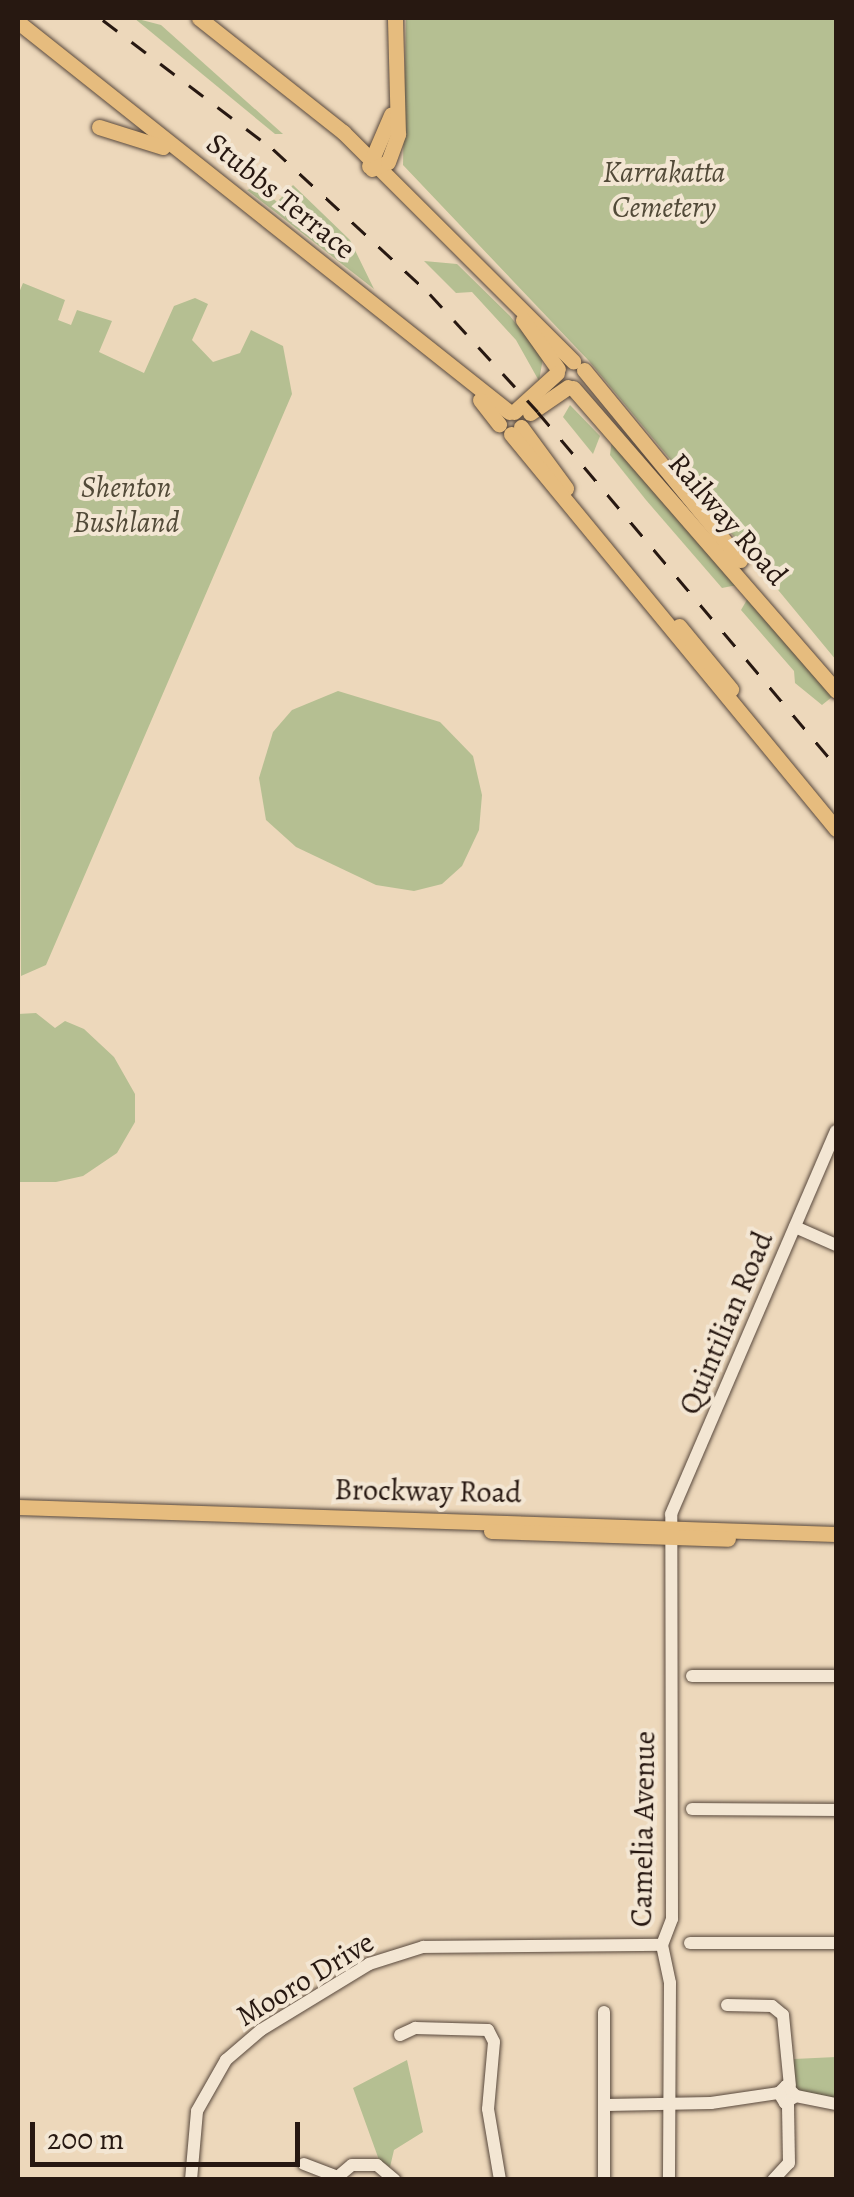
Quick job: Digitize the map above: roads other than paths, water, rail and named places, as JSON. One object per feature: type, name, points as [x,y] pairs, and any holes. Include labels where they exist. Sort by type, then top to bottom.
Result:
[{"type":"main road","name":"Railway Road","points":[[199,18],[373,165],[495,288],[836,676]]},
{"type":"main road","points":[[395,18],[401,187]]},
{"type":"main road","name":"Stubbs Terrace","points":[[18,22],[55,58],[163,147],[513,422],[836,818]]},
{"type":"main road","name":"Stubbs Terrace","points":[[18,34],[55,58],[513,422],[836,829]]},
{"type":"main road","points":[[373,165],[384,141],[395,94]]},
{"type":"main road","points":[[99,126],[163,147]]},
{"type":"main road","points":[[373,165],[398,134]]},
{"type":"main road","name":"Railway Road","points":[[373,165],[401,187],[568,368],[570,388],[836,691]]},
{"type":"main road","points":[[513,422],[568,368]]},
{"type":"main road","points":[[513,422],[570,388],[568,368]]},
{"type":"main road","name":"Brockway Road","points":[[18,1507],[836,1542]]},
{"type":"main road","name":"Brockway Road","points":[[18,1516],[836,1534]]},
{"type":"street","name":"Quintilian Road","points":[[670,1532],[836,1132]]},
{"type":"street","points":[[795,1227],[836,1245]]},
{"type":"street","name":"Camelia Avenue","points":[[668,2180],[673,2102],[670,1983],[662,1946],[672,1920],[670,1532]]},
{"type":"street","points":[[692,1676],[836,1676]]},
{"type":"street","points":[[692,1809],[836,1810]]},
{"type":"street","points":[[690,1943],[836,1943]]},
{"type":"street","name":"Mooro Drive","points":[[191,2180],[193,2126],[214,2074],[248,2039],[369,1964],[423,1947],[662,1946]]},
{"type":"street","points":[[727,2005],[772,2006],[783,2015],[789,2163],[772,2180]]},
{"type":"street","points":[[604,2012],[604,2180]]},
{"type":"street","points":[[400,2034],[415,2028],[488,2030],[494,2042],[488,2109],[500,2180]]},
{"type":"street","points":[[606,2105],[788,2095],[836,2104]]},
{"type":"street","points":[[304,2164],[334,2178],[352,2164],[377,2164],[395,2180]]},
{"type":"railway","points":[[103,20],[273,149],[430,294],[538,412],[836,766]]},
{"type":"park label","name":"Karrakatta Cemetery","points":[[664,189]]},
{"type":"park label","name":"Shenton Bushland","points":[[126,504]]}]
